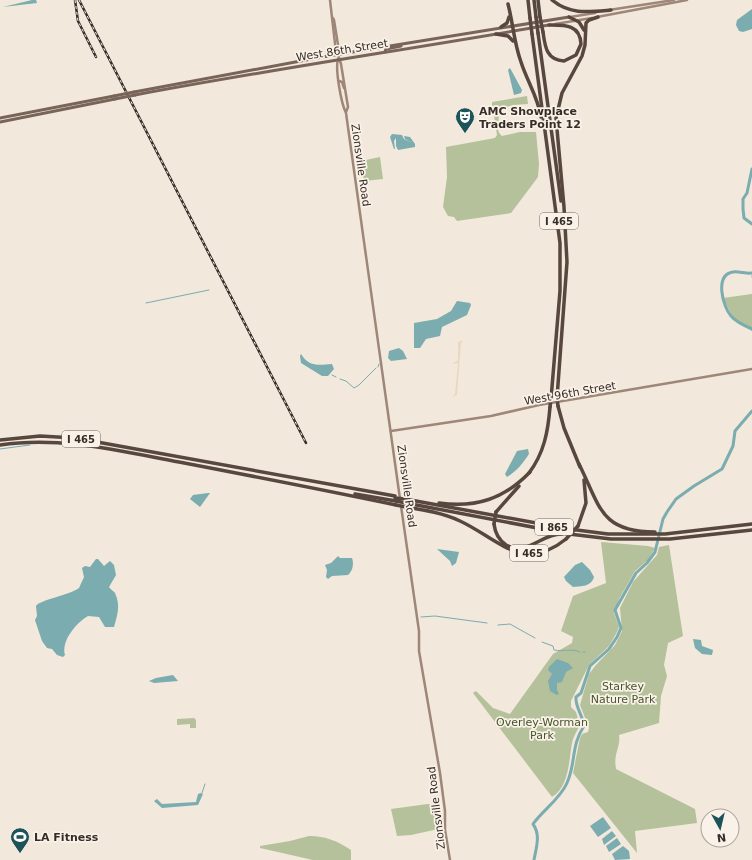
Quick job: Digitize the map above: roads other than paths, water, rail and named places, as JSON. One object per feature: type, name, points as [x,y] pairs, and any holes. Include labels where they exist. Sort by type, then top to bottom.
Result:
[{"type":"highway","name":"I 465","points":[[406,502],[452,505],[475,504],[503,495],[515,487],[530,472],[544,447],[548,430],[551,399],[561,266],[559,220],[549,159],[528,0]]},
{"type":"highway","name":"I 465","points":[[406,502],[457,520],[501,546],[515,552],[530,553],[544,551],[566,539],[578,526],[584,513],[586,497],[584,480],[564,428],[557,398],[566,279],[565,230],[538,17],[534,0]]},
{"type":"highway","points":[[538,0],[538,17]]},
{"type":"highway","points":[[552,0],[564,8],[576,12],[611,10]]},
{"type":"highway","points":[[508,2],[515,44],[522,66],[539,106],[549,159]]},
{"type":"highway","points":[[501,27],[509,20],[508,2]]},
{"type":"highway","points":[[569,17],[577,20],[583,27],[585,37]]},
{"type":"highway","points":[[565,230],[556,115],[562,93],[581,58],[586,23],[589,20],[598,17]]},
{"type":"highway","points":[[540,32],[545,48],[552,58],[564,61],[576,55],[581,44],[577,31],[566,25],[549,25]]},
{"type":"highway","points":[[496,34],[510,37],[515,44]]},
{"type":"highway","name":"I 465","points":[[0,440],[34,436],[65,437],[321,483],[395,500]]},
{"type":"highway","name":"I 465","points":[[0,445],[28,441],[70,442],[297,484]]},
{"type":"highway","points":[[579,464],[598,507],[607,518],[627,529],[651,533],[684,532],[752,524]]},
{"type":"highway","points":[[530,472],[496,512],[494,524],[496,534],[502,541],[516,548],[528,547],[553,535],[580,536]]},
{"type":"highway","name":"I 865","points":[[297,484],[406,502],[580,536],[617,540],[670,539],[752,530]]},
{"type":"highway","name":"I 865","points":[[406,502],[586,532],[651,533]]},
{"type":"main road","name":"Zionsville Road","points":[[330,0],[339,51],[337,64],[339,81],[343,107],[346,113],[391,431],[419,631],[419,650],[440,772],[445,811],[445,833],[450,860]]},
{"type":"main road","name":"West 86th Street","points":[[0,122],[114,97],[338,53],[406,44],[501,27],[674,0]]},
{"type":"main road","name":"West 86th Street","points":[[135,93],[338,59],[513,32],[687,0]]},
{"type":"main road","points":[[385,52],[386,49],[406,44]]},
{"type":"main road","name":"Zionsville Road","points":[[338,59],[341,64],[348,107],[346,113]]},
{"type":"main road","points":[[339,81],[342,82],[345,90]]},
{"type":"main road","name":"West 86th Street","points":[[0,118],[63,104],[114,97]]},
{"type":"main road","points":[[51,111],[62,107],[63,104]]},
{"type":"main road","name":"West 96th Street","points":[[391,431],[498,414],[539,405],[752,369]]},
{"type":"water","points":[[36,0],[37,3],[3,7]]},
{"type":"water","points":[[752,9],[752,29],[743,32],[739,31],[736,25],[737,20]]},
{"type":"water","points":[[510,68],[522,90],[521,93],[514,95],[508,70]]},
{"type":"water","points":[[392,134],[402,135],[404,139],[412,143],[405,139],[404,136],[410,137],[415,144],[415,147],[398,150],[396,146],[396,138],[394,141],[394,149],[390,137]]},
{"type":"water","points":[[457,301],[470,303],[471,305],[467,315],[442,327],[440,336],[426,339],[420,348],[414,348],[414,323],[437,319],[451,311]]},
{"type":"water","points":[[399,348],[403,351],[407,359],[391,361],[388,358],[389,351]]},
{"type":"water","points":[[301,354],[311,363],[318,365],[332,364],[334,369],[328,376],[322,376],[301,363]]},
{"type":"water","points":[[528,449],[529,454],[524,461],[511,475],[507,477],[505,474],[517,451]]},
{"type":"water","points":[[210,493],[200,507],[190,499],[193,495]]},
{"type":"water","points":[[437,549],[459,552],[456,563],[452,566],[450,561]]},
{"type":"water","points":[[338,556],[340,558],[352,558],[352,569],[348,575],[332,576],[328,579],[326,577],[327,570],[325,565],[331,563]]},
{"type":"water","points":[[96,559],[98,559],[104,566],[110,561],[114,565],[116,575],[109,587],[115,593],[118,602],[118,611],[114,627],[105,627],[99,617],[88,616],[74,628],[67,638],[64,650],[65,655],[63,657],[57,655],[52,649],[47,648],[42,641],[35,620],[37,616],[36,606],[43,602],[75,591],[79,588],[84,577],[82,568],[85,566],[90,567]]},
{"type":"water","points":[[582,562],[590,570],[594,577],[593,580],[591,583],[573,587],[564,577],[575,565]]},
{"type":"water","points":[[693,639],[701,640],[702,646],[713,650],[712,655],[702,654],[695,648]]},
{"type":"water","points":[[557,659],[568,663],[573,668],[566,672],[562,682],[557,683],[557,690],[559,694],[557,695],[550,691],[548,681],[552,674],[548,670]]},
{"type":"water","points":[[173,675],[178,681],[154,683],[149,681],[156,678]]},
{"type":"water","points":[[198,794],[203,794],[198,805],[162,808],[154,801],[157,799],[162,804],[196,802]]},
{"type":"water","points":[[603,817],[611,828],[598,837],[590,826]]},
{"type":"water","points":[[612,831],[616,836],[604,845],[602,839]]},
{"type":"water","points":[[617,838],[621,844],[609,852],[606,846]]},
{"type":"water","points":[[623,846],[629,851],[630,859],[615,860],[612,854]]},
{"type":"waterway","points":[[752,169],[747,193],[743,199],[744,218],[752,224]]},
{"type":"waterway","points":[[752,273],[733,272],[727,274],[722,285],[723,299],[728,312],[738,322],[752,329]]},
{"type":"waterway","points":[[146,303],[209,290]]},
{"type":"waterway","points":[[340,379],[346,381],[354,388],[376,368]]},
{"type":"waterway","points":[[332,375],[336,377]]},
{"type":"waterway","points":[[534,860],[537,846],[537,833],[533,824],[564,789],[570,776],[575,747],[584,726],[576,697],[581,693],[590,666],[609,649],[617,637],[621,628],[615,610],[636,573],[647,563],[655,552],[663,519],[667,512],[676,499],[722,469],[733,446],[735,431],[752,411]]},
{"type":"waterway","points":[[0,449],[30,445]]},
{"type":"waterway","points":[[421,617],[435,616],[487,623]]},
{"type":"waterway","points":[[498,625],[510,624],[535,638]]},
{"type":"waterway","points":[[542,642],[553,646],[554,650],[574,650],[580,652]]},
{"type":"waterway","points":[[202,793],[205,784]]},
{"type":"railway","points":[[75,0],[78,21],[96,57]]},
{"type":"railway","points":[[79,0],[306,443]]},
{"type":"place","name":"AMC Showplace Traders Point 12","points":[[465,134]]},
{"type":"place","name":"LA Fitness","points":[[20,854]]},
{"type":"park label","name":"Starkey Nature Park","points":[[623,692]]},
{"type":"park label","name":"Overley-Worman Park","points":[[542,728]]}]
